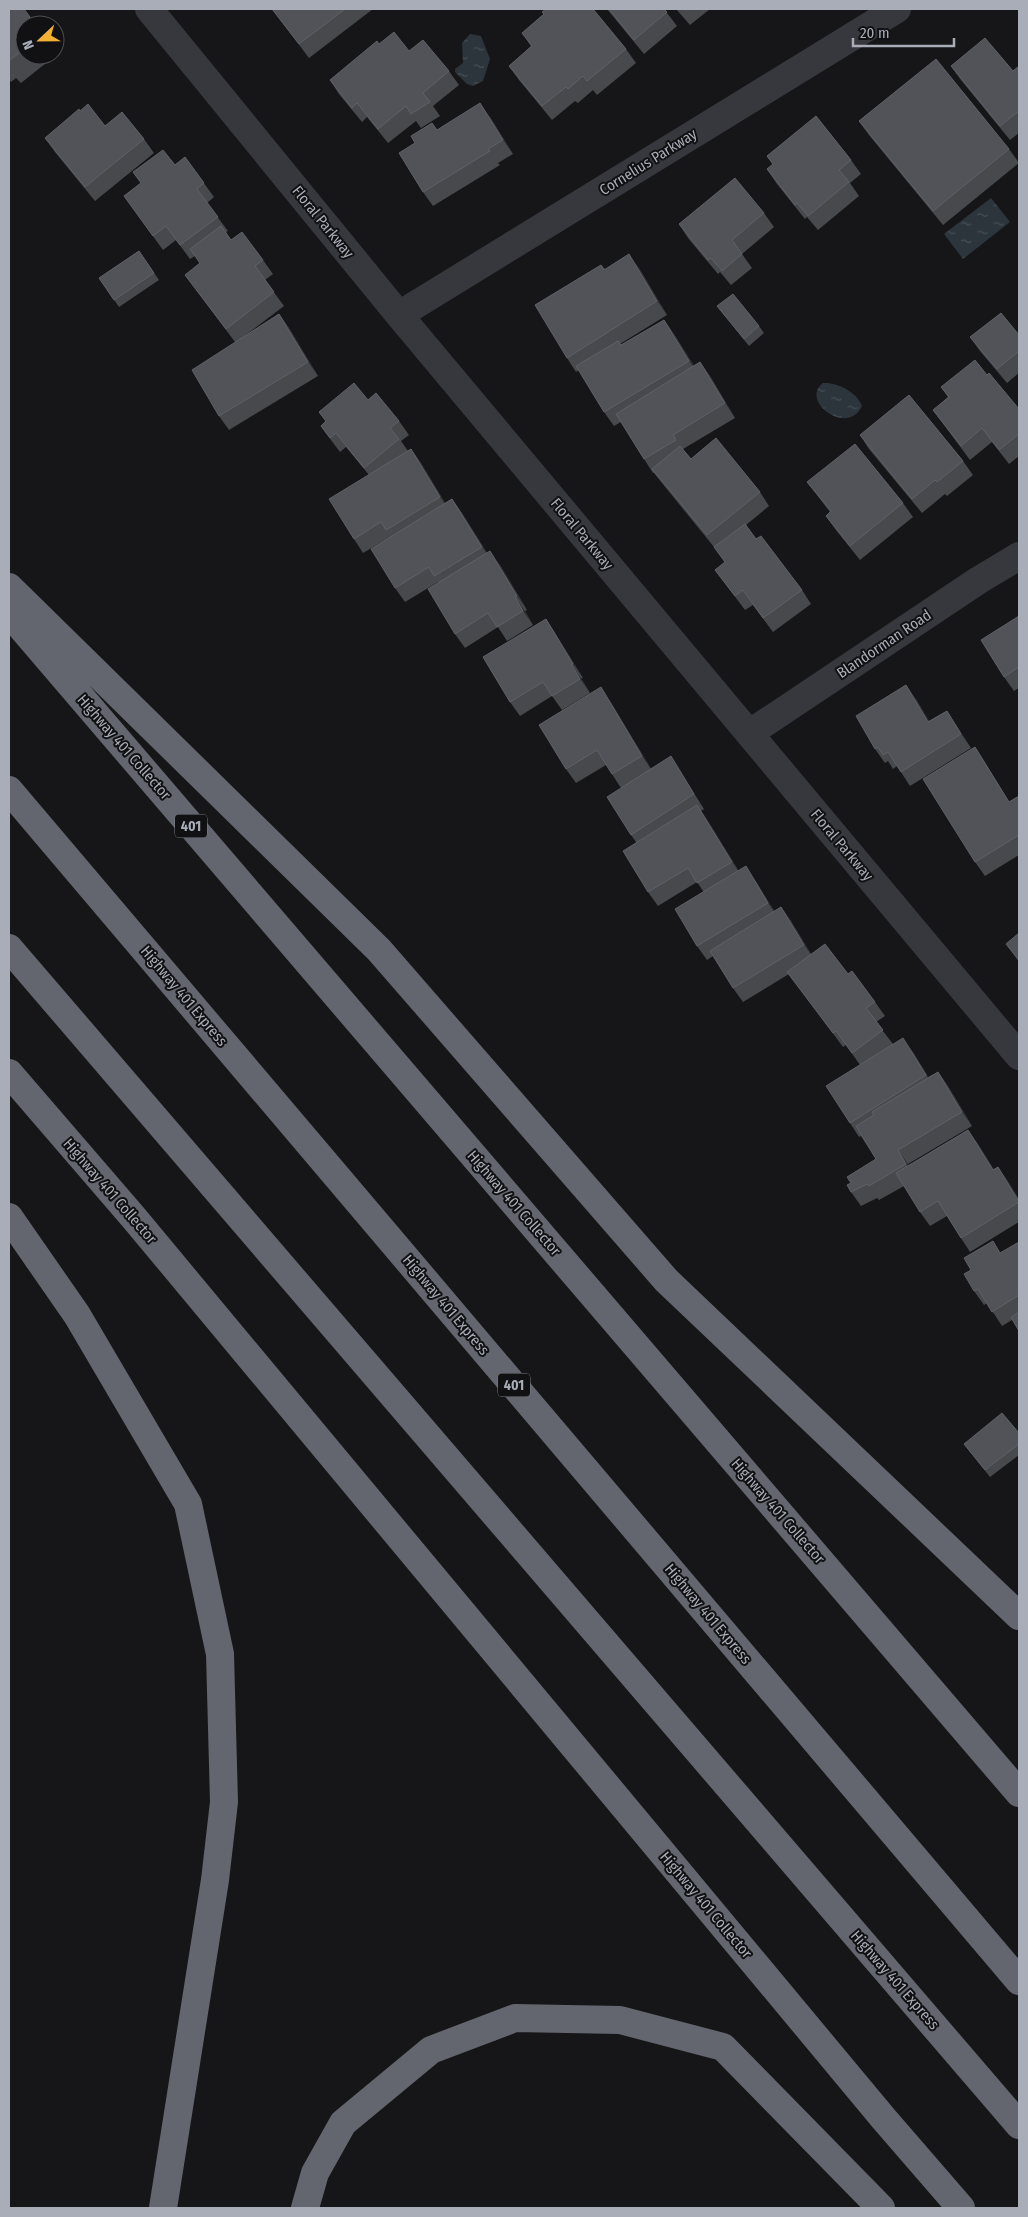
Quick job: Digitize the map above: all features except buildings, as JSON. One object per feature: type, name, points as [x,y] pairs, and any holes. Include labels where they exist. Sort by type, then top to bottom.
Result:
[{"type":"highway","points":[[9,587],[379,950],[666,1280],[1019,1616]]},
{"type":"highway","name":"Highway 401 Collector","points":[[9,613],[1019,1793]]},
{"type":"highway","name":"Highway 401 Express","points":[[9,790],[1019,1982]]},
{"type":"highway","name":"Highway 401 Express","points":[[9,948],[1019,2125]]},
{"type":"highway","name":"Highway 401 Collector","points":[[9,1073],[134,1218],[877,2111],[961,2208]]},
{"type":"highway","points":[[9,1217],[77,1315],[188,1504],[220,1654],[224,1802],[215,1880],[163,2208]]},
{"type":"highway","points":[[996,1765],[1019,1789]]},
{"type":"highway","points":[[305,2208],[315,2173],[343,2123],[431,2050],[515,2018],[620,2020],[723,2047],[881,2208]]},
{"type":"street","name":"Floral Parkway","points":[[149,9],[399,315],[1019,1056]]},
{"type":"street","name":"Cornelius Parkway","points":[[399,315],[897,9]]},
{"type":"street","name":"Blandorman Road","points":[[750,733],[979,580],[1019,556]]},
{"type":"water","points":[[470,34],[481,36],[490,59],[483,81],[473,86],[467,84],[455,72],[455,69],[463,63],[462,43]]},
{"type":"water","points":[[991,198],[1010,222],[963,259],[944,234]]},
{"type":"water","points":[[823,383],[834,384],[846,389],[856,396],[862,406],[855,415],[847,418],[837,417],[828,413],[817,399],[817,390]]}]
